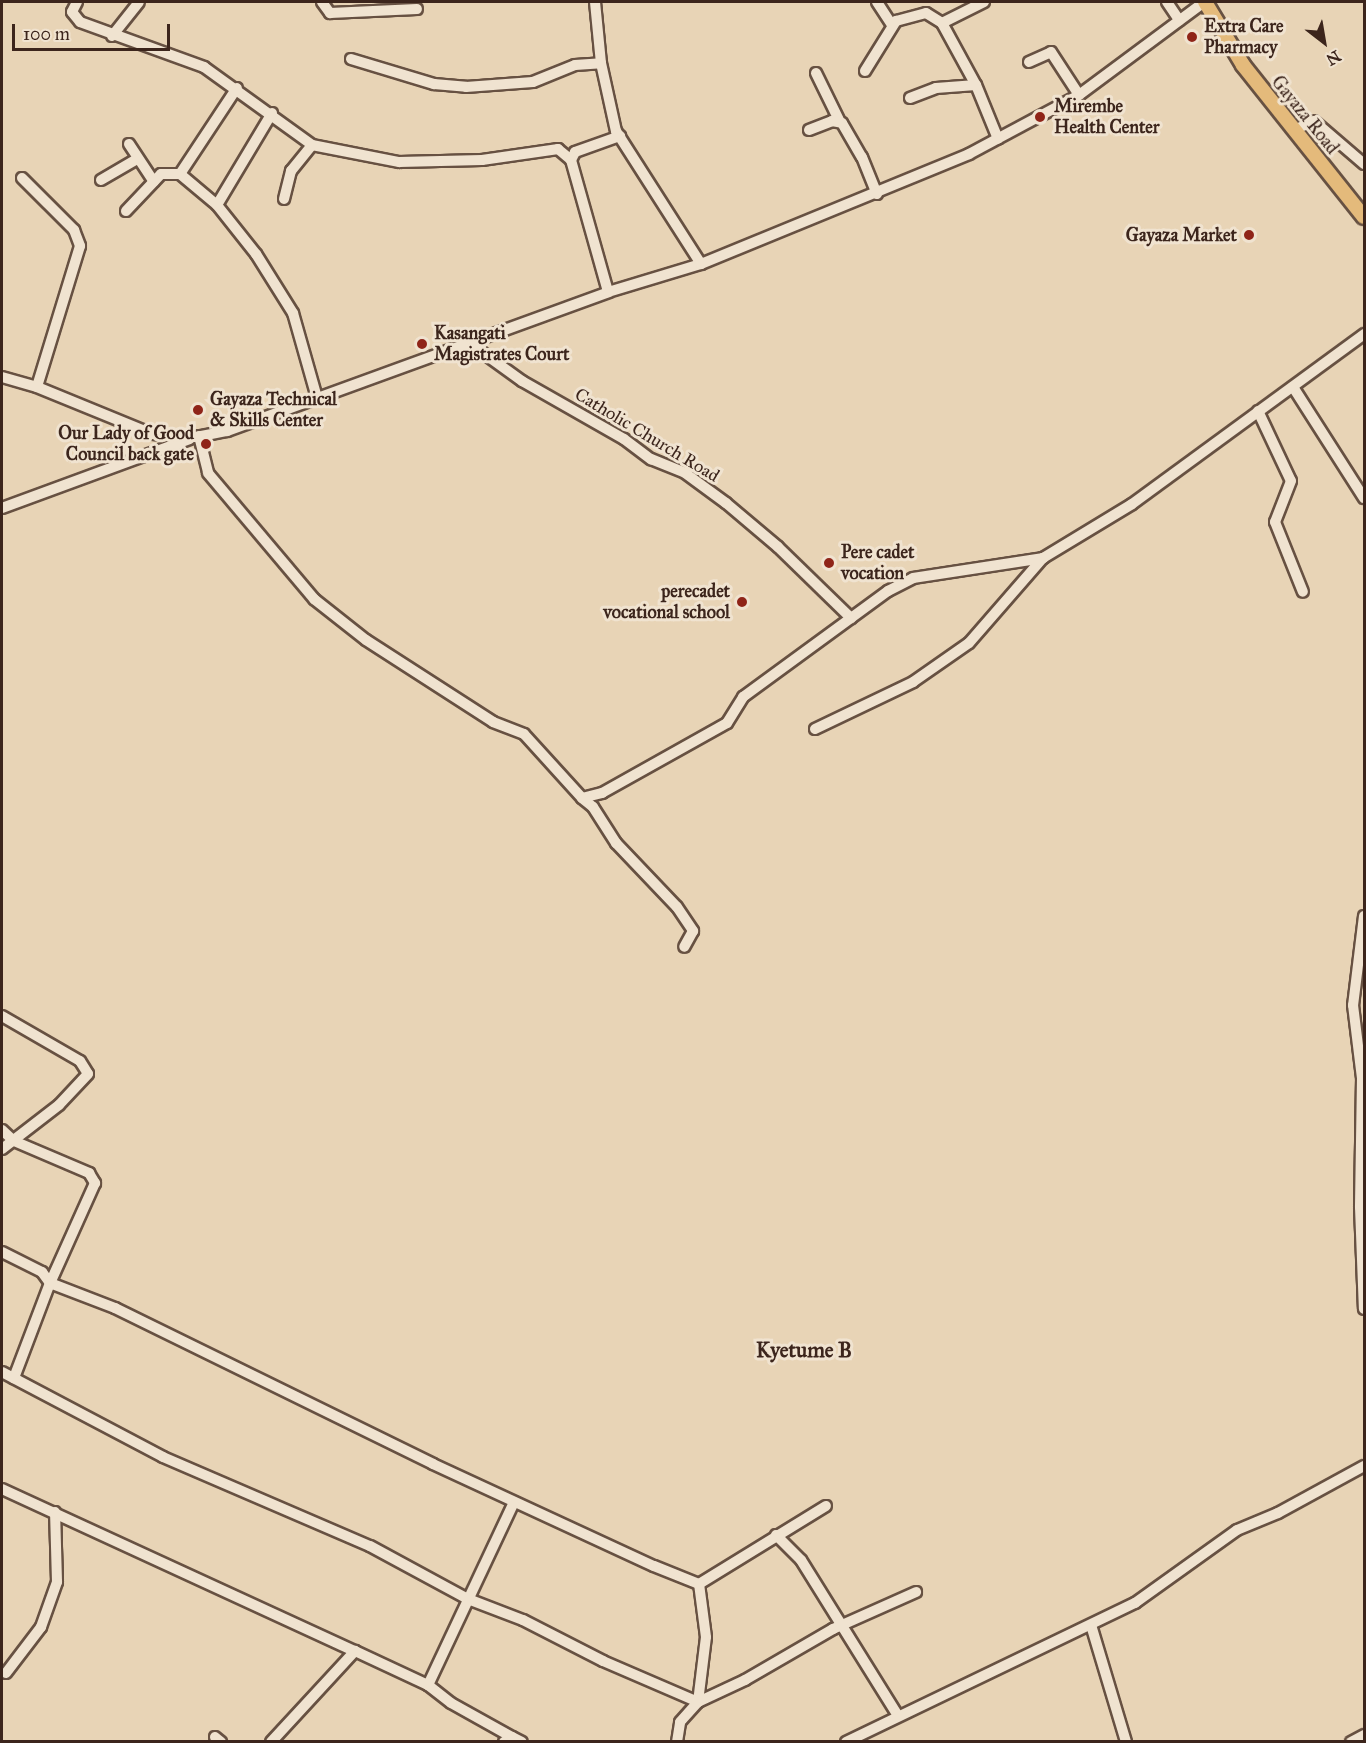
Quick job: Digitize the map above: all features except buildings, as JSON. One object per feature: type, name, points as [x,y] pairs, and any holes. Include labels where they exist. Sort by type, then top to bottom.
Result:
[{"type":"main road","name":"Gayaza Road","points":[[1203,6],[1243,65],[1365,217]]},
{"type":"street","points":[[77,2],[72,12],[80,22],[112,36],[186,59],[237,88],[312,145],[399,162],[482,160],[558,149],[571,160],[608,292]]},
{"type":"street","points":[[112,36],[139,2]]},
{"type":"street","points":[[322,2],[330,13],[417,9]]},
{"type":"street","points":[[595,2],[601,63],[620,136],[701,264]]},
{"type":"street","points":[[876,2],[892,25]]},
{"type":"street","points":[[942,23],[984,2]]},
{"type":"street","points":[[1167,2],[1179,20]]},
{"type":"street","points":[[2,508],[198,437],[255,422],[608,292],[701,264],[877,194],[998,139],[1079,95],[1179,20],[1203,6]]},
{"type":"street","points":[[866,71],[892,25],[910,14],[926,13],[942,23],[976,85],[998,139]]},
{"type":"street","points":[[1029,62],[1051,52],[1079,95]]},
{"type":"street","points":[[351,59],[434,84],[466,87],[533,82],[575,65],[601,63]]},
{"type":"street","points":[[816,73],[839,120],[862,157],[877,194]]},
{"type":"street","points":[[910,98],[936,88],[976,85]]},
{"type":"street","points":[[180,174],[237,88]]},
{"type":"street","points":[[217,205],[272,113]]},
{"type":"street","points":[[809,130],[839,120]]},
{"type":"street","points":[[1294,130],[1314,121],[1365,164]]},
{"type":"street","points":[[571,160],[575,152],[620,136]]},
{"type":"street","points":[[129,144],[154,182]]},
{"type":"street","points":[[284,199],[291,171],[312,145]]},
{"type":"street","points":[[100,180],[137,159]]},
{"type":"street","points":[[126,211],[166,172],[180,174],[217,205],[256,254],[293,314],[317,398]]},
{"type":"street","points":[[22,178],[74,230],[80,246],[37,387]]},
{"type":"street","points":[[815,729],[913,682],[969,644],[1043,558],[1132,504],[1365,334]]},
{"type":"street","name":"Catholic Church Road","points":[[468,342],[522,381],[709,491],[778,547],[851,618]]},
{"type":"street","points":[[2,377],[37,387],[152,435],[198,437]]},
{"type":"street","points":[[1293,387],[1365,498]]},
{"type":"street","points":[[1258,411],[1291,481],[1275,522],[1304,592]]},
{"type":"street","points":[[198,437],[208,473],[314,599],[366,640],[493,722],[524,734],[582,798],[593,807],[616,843],[677,907],[693,931],[684,947]]},
{"type":"street","points":[[582,798],[602,793],[727,723],[743,697],[851,618],[913,578],[1043,558]]},
{"type":"street","points":[[1365,916],[1353,1005],[1362,1078],[1360,1198],[1365,1309]]},
{"type":"street","points":[[2,1016],[74,1058],[87,1070],[82,1084],[2,1149]]},
{"type":"street","points":[[2,1130],[14,1141],[89,1173],[94,1183],[50,1283],[14,1378]]},
{"type":"street","points":[[2,1251],[42,1272],[50,1283],[115,1308],[514,1502],[699,1584]]},
{"type":"street","points":[[2,1371],[163,1456],[370,1546],[468,1599],[523,1620],[603,1661],[698,1702]]},
{"type":"street","points":[[846,1742],[1091,1625],[1157,1589],[1246,1525],[1278,1513],[1365,1466]]},
{"type":"street","points":[[2,1489],[428,1685],[451,1703],[513,1740]]},
{"type":"street","points":[[428,1685],[448,1649],[468,1599],[514,1502]]},
{"type":"street","points":[[699,1584],[826,1506]]},
{"type":"street","points":[[6,1673],[41,1627],[57,1582],[55,1512]]},
{"type":"street","points":[[777,1535],[801,1560],[880,1693],[898,1716]]},
{"type":"street","points":[[698,1702],[705,1637],[699,1584]]},
{"type":"street","points":[[677,1742],[680,1722],[698,1702],[745,1680],[842,1626],[916,1592]]},
{"type":"street","points":[[1091,1625],[1126,1742]]},
{"type":"street","points":[[271,1742],[355,1651]]},
{"type":"street","points":[[1351,1742],[1365,1735]]},
{"type":"place","name":"Extra Care Pharmacy","points":[[1192,37]]},
{"type":"place","name":"Mirembe Health Center","points":[[1040,117]]},
{"type":"place","name":"Gayaza Market","points":[[1249,235]]},
{"type":"place","name":"Kasangati Magistrates Court","points":[[422,344]]},
{"type":"place","name":"Gayaza Technical & Skills Center","points":[[198,410]]},
{"type":"place","name":"Our Lady of Good Council back gate","points":[[206,444]]},
{"type":"place","name":"Pere cadet vocation","points":[[829,563]]},
{"type":"place","name":"perecadet vocational school","points":[[742,602]]},
{"type":"district","name":"Kyetume B","points":[[804,1350]]}]
